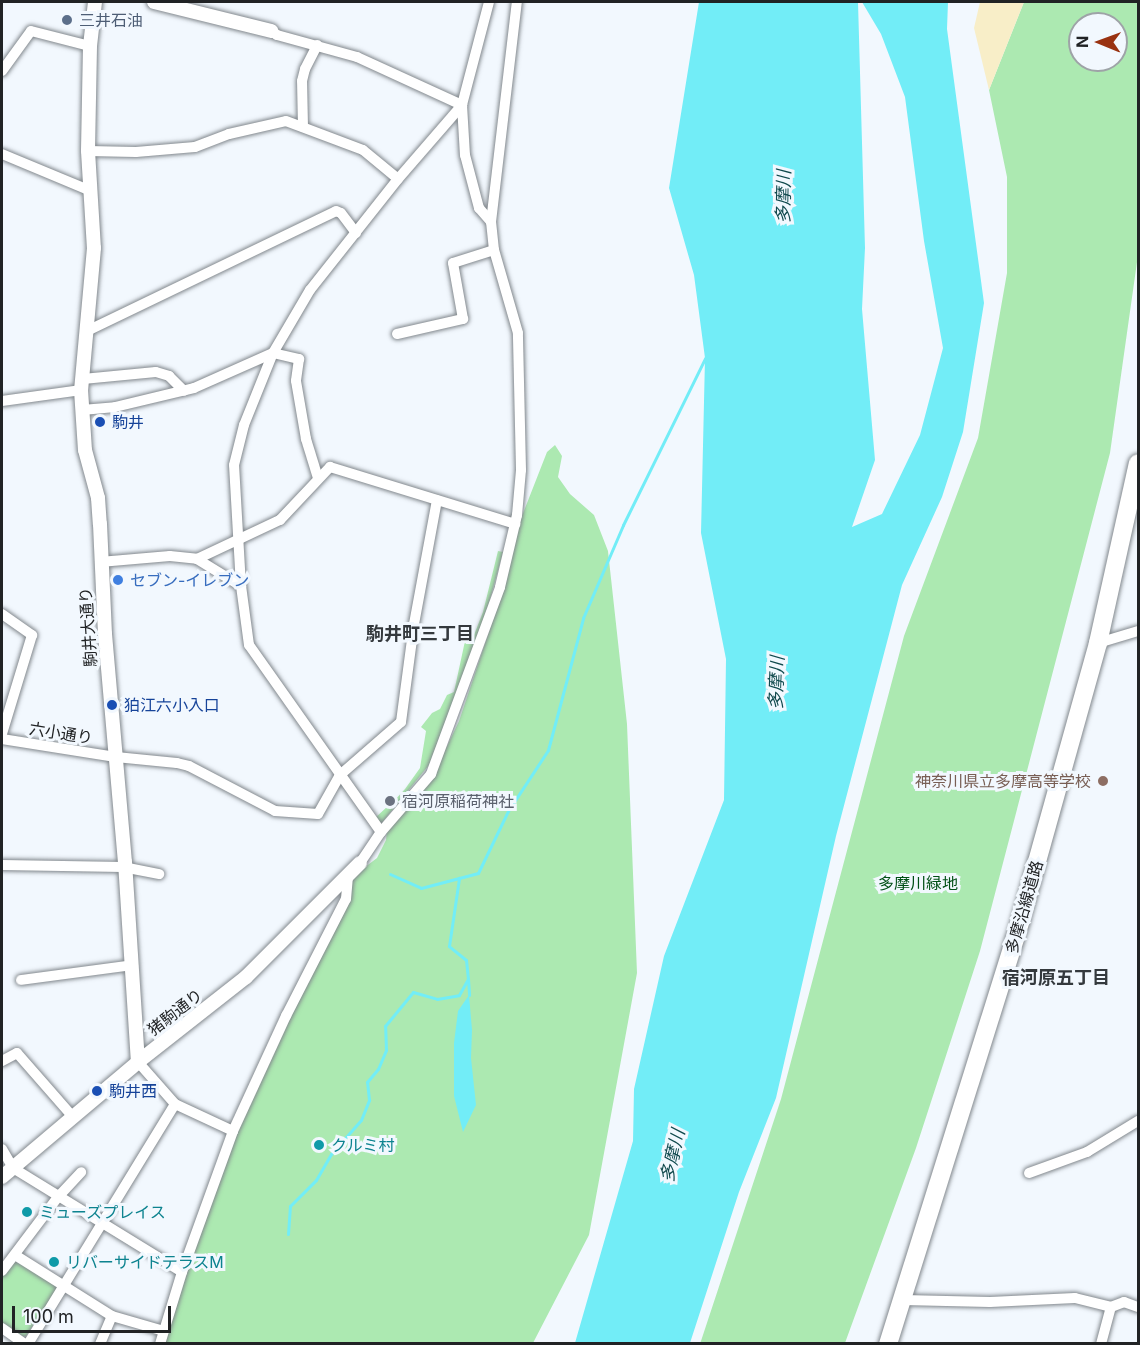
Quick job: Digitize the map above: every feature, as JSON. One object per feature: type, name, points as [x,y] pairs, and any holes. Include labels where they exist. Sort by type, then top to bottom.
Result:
[{"type":"main road","name":"多摩沿線道路","points":[[888,1344],[1021,918],[1098,643],[1138,463]]},
{"type":"street","name":"駒井大通り","points":[[95,2],[90,46],[88,151],[94,248],[82,385],[82,410],[85,450],[98,498],[100,562],[126,868],[138,1062]]},
{"type":"street","points":[[154,2],[357,57],[462,105]]},
{"type":"street","points":[[489,2],[462,105],[465,155],[479,208],[491,222]]},
{"type":"street","points":[[360,863],[381,832],[431,774],[500,587],[515,524],[520,494],[518,333],[494,250],[491,222],[517,2]]},
{"type":"street","points":[[2,71],[31,31],[90,46]]},
{"type":"street","points":[[303,127],[302,81],[317,45]]},
{"type":"street","points":[[381,832],[249,645],[241,586],[235,486],[236,454],[244,425],[273,353],[310,290],[398,179],[462,105]]},
{"type":"street","points":[[88,151],[136,152],[195,147],[229,134],[286,121],[363,150],[398,179]]},
{"type":"street","points":[[2,154],[91,191]]},
{"type":"street","points":[[87,331],[336,211],[341,213],[356,233]]},
{"type":"street","points":[[397,334],[463,319],[453,263],[494,250]]},
{"type":"street","points":[[82,410],[115,407],[184,391],[273,353],[299,359],[296,381],[306,439],[318,478]]},
{"type":"street","points":[[2,400],[156,372],[169,376],[184,391]]},
{"type":"street","points":[[198,559],[280,520],[330,467],[515,524]]},
{"type":"street","points":[[340,775],[401,722],[414,624],[437,500]]},
{"type":"street","points":[[100,562],[170,556],[198,559],[241,586]]},
{"type":"street","points":[[2,614],[32,635],[2,734]]},
{"type":"street","points":[[1098,643],[1138,631]]},
{"type":"street","name":"六小通り","points":[[2,739],[189,766],[275,811],[318,814],[340,775]]},
{"type":"street","name":"猪駒通り","points":[[7,1173],[138,1062],[246,977],[360,863]]},
{"type":"street","points":[[2,865],[126,868],[159,874]]},
{"type":"street","points":[[160,1344],[182,1272],[233,1131],[286,1016],[346,899],[348,875]]},
{"type":"street","points":[[21,980],[133,965]]},
{"type":"street","points":[[2,1061],[17,1053],[73,1118]]},
{"type":"street","points":[[138,1062],[175,1104],[233,1131]]},
{"type":"street","points":[[2,1328],[26,1344],[175,1104]]},
{"type":"street","points":[[1029,1173],[1087,1152],[1138,1121]]},
{"type":"street","points":[[2,1149],[7,1173],[58,1197],[182,1272]]},
{"type":"street","points":[[2,1271],[58,1197],[81,1172]]},
{"type":"street","points":[[15,1255],[112,1316],[164,1331]]},
{"type":"street","points":[[903,1300],[990,1302],[1075,1298],[1111,1307],[1124,1302],[1138,1307]]},
{"type":"street","points":[[1101,1344],[1111,1307]]},
{"type":"street","points":[[100,1344],[112,1316]]},
{"type":"green space","name":"多摩川緑地","points":[[1024,2],[1138,2],[1138,255],[1110,453],[980,951],[916,1148],[845,1343],[700,1344],[781,1099],[904,636],[978,438],[1007,273],[1007,177],[989,90]]},
{"type":"green space","points":[[555,445],[562,456],[558,477],[570,494],[594,515],[608,551],[627,724],[637,973],[589,1235],[533,1343],[164,1344],[226,1154],[352,877],[377,858],[386,840],[387,830],[431,780],[459,721],[497,608],[520,521],[547,452]]},
{"type":"green space","points":[[498,551],[503,552],[486,614],[429,765],[380,825],[375,818],[388,806],[388,801],[394,801],[405,789],[420,768],[426,731],[421,727],[432,713],[440,709],[447,695],[454,692],[465,641],[468,635],[474,635],[483,612]]},
{"type":"green space","points":[[13,1260],[57,1284],[57,1289],[26,1336],[21,1337],[2,1324],[2,1275]]},
{"type":"sand","points":[[980,2],[1024,2],[989,90],[974,28]]},
{"type":"water","name":"多摩川","points":[[699,2],[858,2],[865,248],[862,309],[875,460],[852,527],[882,514],[920,435],[943,348],[924,241],[905,97],[881,34],[862,2],[948,2],[947,29],[984,303],[963,432],[942,497],[902,585],[836,836],[776,1098],[739,1192],[690,1343],[575,1343],[633,1141],[634,1089],[664,956],[724,800],[726,659],[701,533],[705,358],[694,275],[669,188]]},
{"type":"water","points":[[469,995],[472,1030],[471,1058],[476,1105],[463,1132],[454,1096],[454,1043],[458,1011]]},
{"type":"waterway","points":[[390,874],[421,888],[478,873],[508,811],[548,750],[583,618],[623,525],[705,358]]},
{"type":"waterway","points":[[288,1234],[290,1206],[316,1180],[331,1154],[361,1120],[369,1100],[367,1082],[378,1069],[386,1050],[385,1026],[413,992],[437,999],[459,995],[468,979],[466,960],[449,946],[459,878]]},
{"type":"waterway","points":[[468,979],[469,995]]},
{"type":"place","name":"三井石油","points":[[67,20]]},
{"type":"place","name":"駒井","points":[[100,422]]},
{"type":"place","name":"セブン-イレブン","points":[[118,580]]},
{"type":"place","name":"狛江六小入口","points":[[112,705]]},
{"type":"place","name":"神奈川県立多摩高等学校","points":[[1103,781]]},
{"type":"place","name":"宿河原稲荷神社","points":[[390,801]]},
{"type":"place","name":"駒井西","points":[[97,1091]]},
{"type":"place","name":"クルミ村","points":[[319,1145]]},
{"type":"place","name":"ミューズプレイス","points":[[27,1212]]},
{"type":"place","name":"リバーサイドテラスM","points":[[54,1262]]},
{"type":"district","name":"駒井町三丁目","points":[[420,634]]},
{"type":"district","name":"宿河原五丁目","points":[[1056,978]]}]
